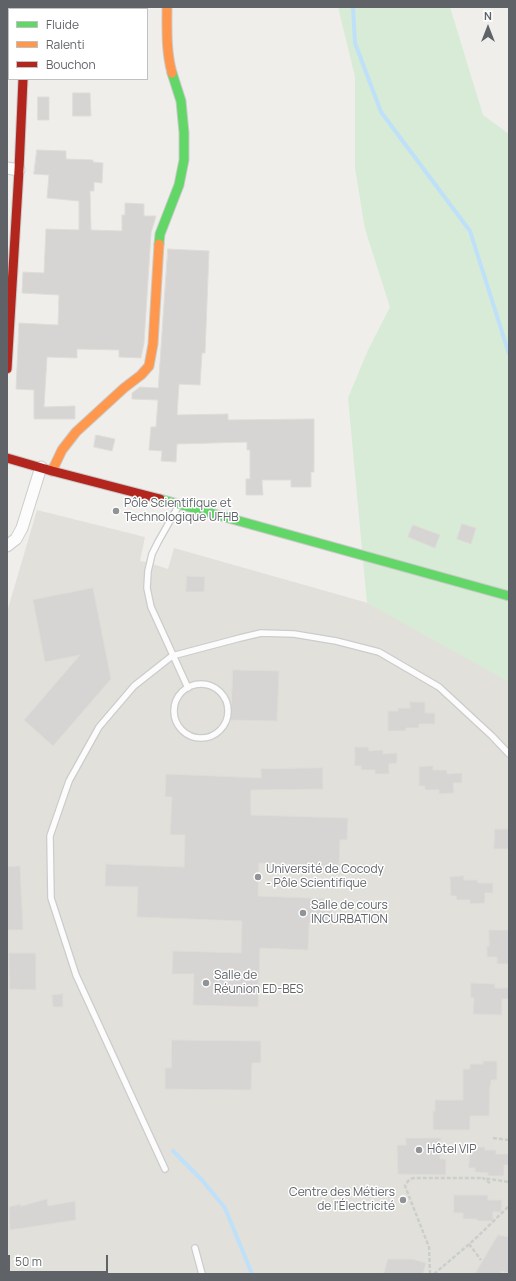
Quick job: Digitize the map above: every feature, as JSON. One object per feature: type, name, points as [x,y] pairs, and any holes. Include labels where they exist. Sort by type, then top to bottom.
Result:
[{"type":"street","points":[[7,546],[16,539],[22,528],[46,469],[76,432],[124,388],[141,375],[149,366],[153,344],[160,234],[179,185],[184,160],[184,133],[181,101],[169,62],[167,48],[167,7]]},
{"type":"street","points":[[7,369],[23,80]]},
{"type":"street","points":[[7,168],[19,170]]},
{"type":"street","points":[[7,458],[179,504],[509,596]]},
{"type":"lane","points":[[179,504],[152,554],[148,571],[147,588],[151,607],[172,656],[188,688]]},
{"type":"lane","points":[[165,1169],[76,975],[51,898],[50,836],[69,781],[99,727],[134,686],[172,656],[261,633],[301,635],[336,641],[378,652],[439,687],[492,736],[509,754]]},
{"type":"lane","points":[[194,685],[208,685],[220,692],[224,698],[227,704],[227,718],[215,734],[201,738],[194,737],[178,725],[174,712],[175,704],[178,698],[188,688],[194,685]]},
{"type":"lane","points":[[195,1248],[202,1274]]},
{"type":"path","points":[[493,1138],[509,1140]]},
{"type":"path","points":[[430,1274],[429,1247],[405,1186],[408,1182],[413,1178],[483,1178],[509,1182]]},
{"type":"path","points":[[483,1178],[490,1184]]},
{"type":"path","points":[[434,1274],[469,1244],[509,1206]]},
{"type":"path","points":[[469,1244],[481,1260]]},
{"type":"shaded area","name":"Université de Cocody - Pôle Scientifique","points":[[37,510],[145,537],[140,561],[168,569],[174,548],[509,643],[509,1274],[7,1274],[7,612]]},
{"type":"green space","points":[[338,7],[450,7],[483,115],[509,134],[509,682],[367,603],[348,398],[368,350],[390,307],[365,229],[355,168],[355,77]]},
{"type":"building","points":[[73,93],[90,93],[91,116],[73,116]]},
{"type":"building","points":[[38,97],[49,97],[49,120],[38,120]]},
{"type":"building","points":[[37,150],[66,151],[66,159],[93,160],[93,162],[103,163],[102,183],[94,182],[94,191],[90,191],[91,230],[122,231],[122,215],[125,215],[125,203],[144,204],[144,216],[156,216],[151,233],[144,343],[141,358],[119,357],[119,350],[77,349],[77,358],[47,357],[44,407],[75,406],[75,419],[34,419],[34,390],[16,389],[19,323],[58,325],[59,295],[22,293],[23,272],[44,273],[46,229],[79,230],[79,201],[47,198],[49,175],[34,174]]},
{"type":"building","points":[[168,249],[209,251],[205,353],[202,353],[200,385],[179,384],[177,415],[228,414],[228,420],[314,419],[314,472],[311,472],[311,487],[291,487],[291,480],[262,480],[263,495],[246,495],[246,479],[250,479],[250,450],[247,450],[247,442],[177,444],[176,462],[161,461],[162,451],[149,450],[151,427],[156,427],[158,400],[132,399],[132,393],[140,387],[158,388]]},
{"type":"building","points":[[96,435],[115,439],[112,451],[94,447]]},
{"type":"building","points":[[462,524],[476,528],[471,544],[457,539]]},
{"type":"building","points":[[413,525],[440,535],[435,548],[408,537]]},
{"type":"building","points":[[187,576],[205,577],[204,592],[186,592]]},
{"type":"building","points":[[93,588],[111,679],[53,746],[24,720],[80,655],[45,662],[33,600]]},
{"type":"building","points":[[233,670],[279,671],[277,721],[231,720]]},
{"type":"building","points":[[410,702],[425,702],[425,713],[435,713],[435,724],[419,724],[419,728],[406,728],[406,731],[388,731],[388,711],[398,711],[398,708],[410,708]]},
{"type":"building","points":[[355,747],[368,747],[369,751],[383,750],[383,754],[397,753],[397,763],[389,764],[389,774],[375,774],[375,770],[361,770],[361,766],[355,766]]},
{"type":"building","points":[[433,766],[433,770],[447,770],[447,774],[462,773],[462,783],[453,783],[454,793],[439,794],[439,790],[425,790],[425,786],[419,786],[419,767]]},
{"type":"building","points":[[323,768],[323,789],[251,790],[251,815],[348,818],[347,840],[340,840],[339,866],[259,863],[258,896],[332,899],[331,924],[309,923],[308,950],[260,948],[258,1007],[193,1005],[194,974],[172,974],[173,951],[241,953],[242,921],[137,917],[138,887],[105,886],[106,864],[184,867],[185,835],[170,835],[172,797],[165,797],[166,774],[261,778],[261,769]]},
{"type":"building","points":[[495,829],[509,829],[509,849],[494,849]]},
{"type":"building","points":[[20,866],[23,930],[7,930],[7,867]]},
{"type":"building","points":[[464,876],[464,880],[478,880],[478,883],[493,883],[493,893],[485,893],[485,903],[470,904],[470,900],[457,900],[456,896],[451,896],[450,877]]},
{"type":"building","points":[[489,930],[509,930],[509,964],[497,964],[497,957],[487,957]]},
{"type":"building","points":[[9,953],[36,953],[36,990],[10,989]]},
{"type":"building","points":[[471,983],[495,984],[495,988],[509,988],[509,999],[502,999],[502,1015],[473,1014],[474,998],[471,998]]},
{"type":"building","points":[[63,994],[63,1007],[53,1007],[52,995]]},
{"type":"building","points":[[172,1040],[261,1041],[261,1063],[252,1063],[251,1090],[165,1089],[165,1068],[171,1068]]},
{"type":"building","points":[[483,1061],[497,1061],[497,1080],[491,1080],[490,1085],[489,1116],[470,1116],[470,1130],[433,1130],[433,1111],[435,1111],[435,1100],[463,1100],[463,1069],[470,1069],[470,1064],[483,1064]]},
{"type":"building","points":[[406,1138],[441,1138],[440,1159],[446,1159],[446,1175],[398,1174],[397,1145],[406,1145]]},
{"type":"building","points":[[470,1147],[485,1147],[485,1150],[496,1150],[496,1154],[509,1154],[509,1165],[504,1165],[504,1176],[488,1176],[488,1173],[475,1172],[475,1168],[469,1168]]},
{"type":"building","points":[[454,1195],[488,1195],[488,1200],[502,1200],[501,1212],[493,1212],[493,1221],[463,1219],[463,1213],[454,1213]]},
{"type":"building","points":[[47,1199],[48,1206],[75,1201],[76,1220],[10,1230],[9,1207],[21,1204],[21,1206]]},
{"type":"building","points":[[498,1235],[509,1237],[509,1273],[501,1271],[501,1274],[475,1274]]},
{"type":"building","points":[[388,1259],[412,1259],[426,1263],[423,1274],[384,1274]]},
{"type":"waterway","points":[[353,7],[355,43],[381,112],[470,231],[509,354]]},
{"type":"waterway","points":[[173,1151],[202,1180],[225,1208],[252,1274]]},
{"type":"traffic: fast","points":[[159,244],[160,234],[179,185],[184,160],[184,133],[181,101],[172,73]]},
{"type":"traffic: fast","points":[[160,499],[509,596]]},
{"type":"traffic: slow","points":[[167,7],[168,49],[172,73]]},
{"type":"traffic: slow","points":[[52,471],[62,450],[76,432],[124,388],[141,375],[149,366],[153,344],[159,244]]},
{"type":"traffic: jam","points":[[7,369],[23,80]]},
{"type":"traffic: jam","points":[[7,458],[160,499]]},
{"type":"place","name":"Pôle Scientifique et Technologique UFHB","points":[[116,511]]},
{"type":"place","name":"Université de Cocody - Pôle Scientifique","points":[[258,877]]},
{"type":"place","name":"Salle de cours INCURBATION","points":[[303,913]]},
{"type":"place","name":"Salle de Réunion ED-BES","points":[[206,983]]},
{"type":"place","name":"Hôtel VIP","points":[[419,1150]]},
{"type":"place","name":"Centre des Métiers de l'Électricité","points":[[403,1200]]}]
